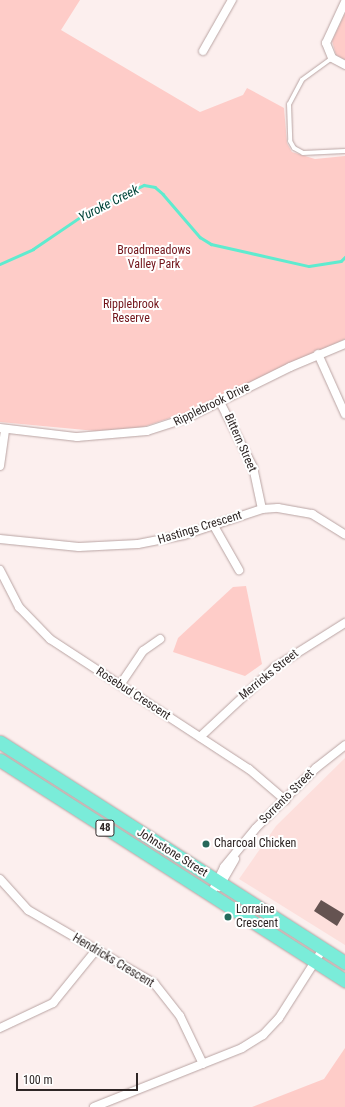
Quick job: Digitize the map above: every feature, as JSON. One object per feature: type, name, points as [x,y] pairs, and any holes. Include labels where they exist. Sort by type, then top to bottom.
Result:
[{"type":"main road","name":"Johnstone Street","points":[[0,742],[345,963]]},
{"type":"main road","name":"Johnstone Street","points":[[0,760],[210,896],[345,981]]},
{"type":"street","points":[[203,51],[232,0]]},
{"type":"street","points":[[345,2],[326,43],[332,58],[345,65]]},
{"type":"street","name":"Ripplebrook Drive","points":[[2,428],[77,437],[124,436],[170,425],[318,354],[345,344]]},
{"type":"street","points":[[318,354],[345,414]]},
{"type":"street","name":"Bittern Street","points":[[220,402],[253,467],[262,509]]},
{"type":"street","points":[[0,466],[2,428]]},
{"type":"street","name":"Hastings Crescent","points":[[0,539],[108,547],[159,541],[214,526],[262,509],[289,509],[312,514],[345,535]]},
{"type":"street","points":[[214,526],[239,570]]},
{"type":"street","name":"Rosebud Crescent","points":[[0,570],[8,588],[32,624],[120,685],[249,769],[285,800]]},
{"type":"street","name":"Merricks Street","points":[[200,737],[275,667],[345,623]]},
{"type":"street","points":[[120,685],[143,651],[160,638]]},
{"type":"street","name":"Sorrento Street","points":[[210,896],[256,828],[345,745]]},
{"type":"street","name":"Hendricks Crescent","points":[[0,879],[28,910],[142,975],[164,993],[180,1016],[203,1064]]},
{"type":"street","points":[[94,1107],[242,1048],[270,1029],[316,962],[323,949]]},
{"type":"street","points":[[0,1028],[53,1002],[96,950]]},
{"type":"lane","points":[[332,58],[302,80],[290,104],[290,141],[294,148],[303,153],[345,151]]},
{"type":"shaded area","points":[[345,758],[345,945],[239,879],[276,826]]},
{"type":"green space","name":"Broadmeadows Valley Park","points":[[0,0],[80,0],[61,30],[200,112],[243,95],[247,88],[284,108],[287,143],[292,152],[315,159],[345,156],[345,339],[188,412],[140,428],[96,431],[0,422]]},
{"type":"green space","points":[[345,13],[345,60],[336,55],[332,41]]},
{"type":"green space","points":[[246,586],[262,664],[245,676],[173,652],[178,638],[233,587]]},
{"type":"green space","points":[[345,1048],[345,1107],[252,1107],[324,1079]]},
{"type":"building","points":[[321,900],[344,914],[337,926],[314,911]]},
{"type":"waterway","name":"Yuroke Creek","points":[[0,264],[33,249],[92,209],[144,185],[155,187],[163,194],[200,237],[211,244],[309,266],[341,261],[345,257]]},
{"type":"place","name":"Charcoal Chicken","points":[[206,844]]},
{"type":"place","name":"Lorraine Crescent","points":[[228,917]]},
{"type":"park label","name":"Ripplebrook Reserve","points":[[131,312]]}]
